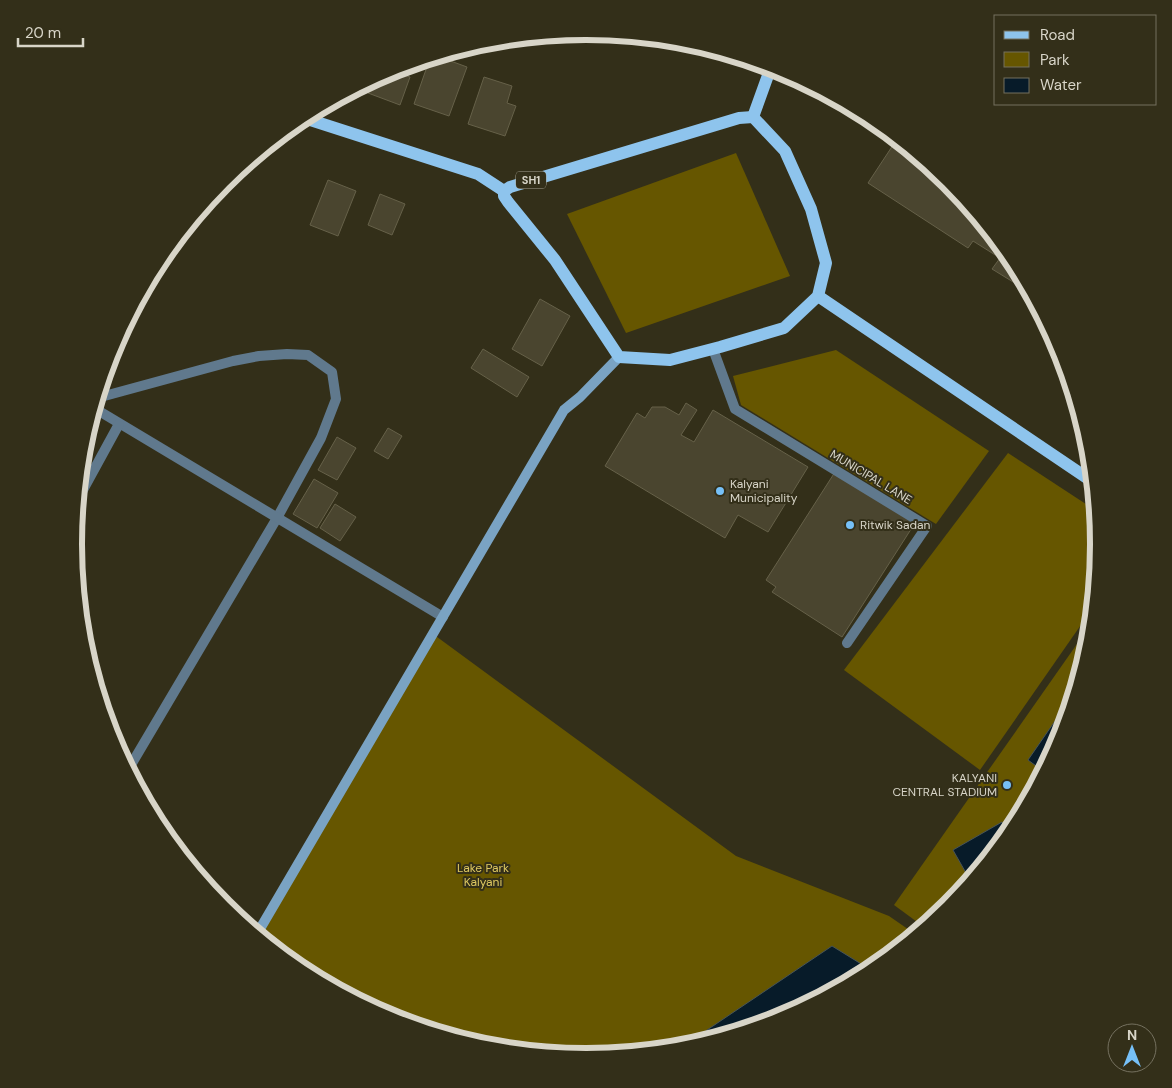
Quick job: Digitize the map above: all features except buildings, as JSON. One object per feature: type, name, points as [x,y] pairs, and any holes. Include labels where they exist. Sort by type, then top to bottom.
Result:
[{"type":"main road","points":[[260,928],[564,410],[580,397],[619,357],[670,360],[784,328],[818,296],[826,263],[811,209],[785,151],[753,117],[768,74]]},
{"type":"main road","name":"SH1","points":[[504,191],[510,187],[739,118],[753,117]]},
{"type":"main road","name":"SH1","points":[[312,121],[478,174],[504,191]]},
{"type":"main road","name":"SH1","points":[[504,191],[504,196],[508,202],[555,260],[619,357]]},
{"type":"main road","points":[[818,296],[1086,477]]},
{"type":"street","name":"MUNICIPAL LANE","points":[[713,349],[735,409],[927,526],[847,643]]},
{"type":"street","points":[[105,396],[234,361],[259,356],[287,354],[308,355],[332,372],[336,400],[321,438],[277,518],[132,763]]},
{"type":"street","points":[[100,412],[443,617]]},
{"type":"street","points":[[85,486],[119,424]]},
{"type":"green space","points":[[736,153],[790,276],[626,333],[567,214]]},
{"type":"green space","points":[[836,350],[989,451],[936,524],[741,405],[733,376]]},
{"type":"green space","points":[[1008,453],[1089,506],[1089,577],[1084,620],[980,770],[844,670]]},
{"type":"green space","name":"Lake Park Kalyani","points":[[433,634],[736,856],[889,916],[909,930],[866,963],[809,996],[779,1010],[716,1031],[684,1038],[652,1044],[586,1048],[520,1044],[488,1038],[456,1031],[393,1010],[363,996],[306,963],[260,928]]},
{"type":"green space","name":"KALYANI CENTRAL STADIUM","points":[[1081,639],[1073,674],[1052,737],[1038,767],[1005,824],[965,876],[918,923],[894,905]]},
{"type":"water","points":[[1060,713],[1038,767],[1028,760]]},
{"type":"water","points":[[1002,822],[1004,825],[967,874],[953,850]]},
{"type":"water","points":[[832,946],[863,965],[809,996],[779,1010],[703,1034]]},
{"type":"place","name":"Kalyani Municipality","points":[[720,491]]},
{"type":"place","name":"Ritwik Sadan","points":[[850,525]]},
{"type":"place","name":"KALYANI CENTRAL STADIUM","points":[[1007,785]]}]
